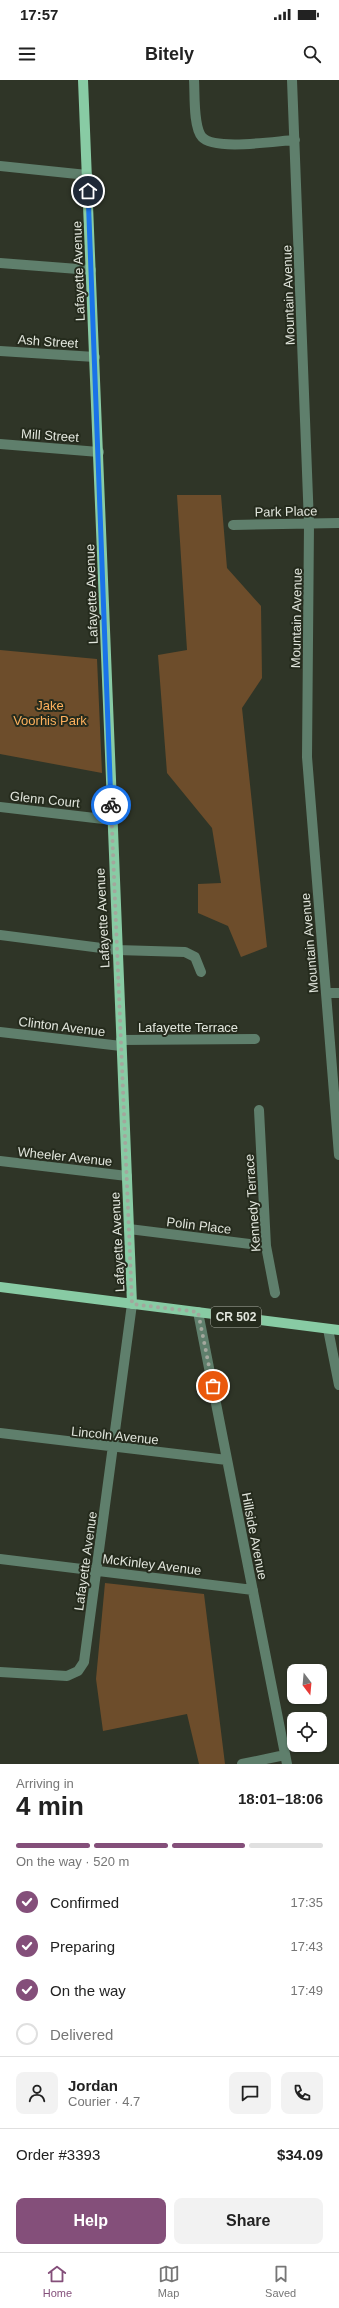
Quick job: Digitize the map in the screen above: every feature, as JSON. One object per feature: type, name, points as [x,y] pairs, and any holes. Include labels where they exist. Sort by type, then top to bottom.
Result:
[{"type":"main road","name":"Lafayette Avenue","points":[[84,80],[132,1304]]},
{"type":"main road","name":"CR 502","points":[[0,1287],[339,1330]]},
{"type":"street","points":[[194,80],[197,125],[201,136],[208,142],[229,144],[295,140]]},
{"type":"street","name":"Mountain Avenue","points":[[292,80],[309,524],[307,757],[326,993],[337,1101],[339,1155]]},
{"type":"street","points":[[0,166],[88,176]]},
{"type":"street","points":[[0,264],[91,270]]},
{"type":"street","name":"Ash Street","points":[[0,351],[95,357]]},
{"type":"street","name":"Mill Street","points":[[0,444],[99,452]]},
{"type":"street","name":"Park Place","points":[[233,525],[339,523]]},
{"type":"street","name":"Glenn Court","points":[[0,807],[112,820]]},
{"type":"street","points":[[0,934],[117,950],[185,952],[195,957],[201,972]]},
{"type":"street","points":[[326,993],[339,993]]},
{"type":"street","name":"Clinton Avenue","points":[[0,1032],[121,1043]]},
{"type":"street","name":"Lafayette Terrace","points":[[121,1043],[255,1039]]},
{"type":"street","name":"Kennedy Terrace","points":[[259,1110],[266,1246],[275,1294]]},
{"type":"street","name":"Wheeler Avenue","points":[[0,1162],[127,1176]]},
{"type":"street","name":"Polin Place","points":[[129,1229],[266,1246]]},
{"type":"street","name":"Lafayette Avenue","points":[[0,1672],[67,1676],[78,1671],[84,1662],[132,1304]]},
{"type":"street","name":"Hillside Avenue","points":[[198,1312],[286,1760]]},
{"type":"street","points":[[328,1329],[339,1384]]},
{"type":"street","name":"Lincoln Avenue","points":[[0,1433],[112,1448],[227,1460]]},
{"type":"street","name":"McKinley Avenue","points":[[0,1559],[253,1590]]},
{"type":"street","points":[[242,1764],[286,1760]]},
{"type":"green space","points":[[177,495],[221,495],[227,568],[261,606],[262,678],[242,708],[267,947],[241,957],[228,926],[198,913],[198,884],[221,883],[212,828],[167,773],[158,655],[187,650]]},
{"type":"green space","name":"Jake Voorhis Park","points":[[0,650],[97,659],[102,773],[0,754]]},
{"type":"green space","points":[[105,1583],[204,1594],[225,1764],[199,1764],[187,1714],[103,1731],[96,1679]]},
{"type":"way so far","points":[[111,805],[132,1304],[198,1312],[213,1386]]},
{"type":"route","points":[[88,191],[103,543],[111,805]]}]
